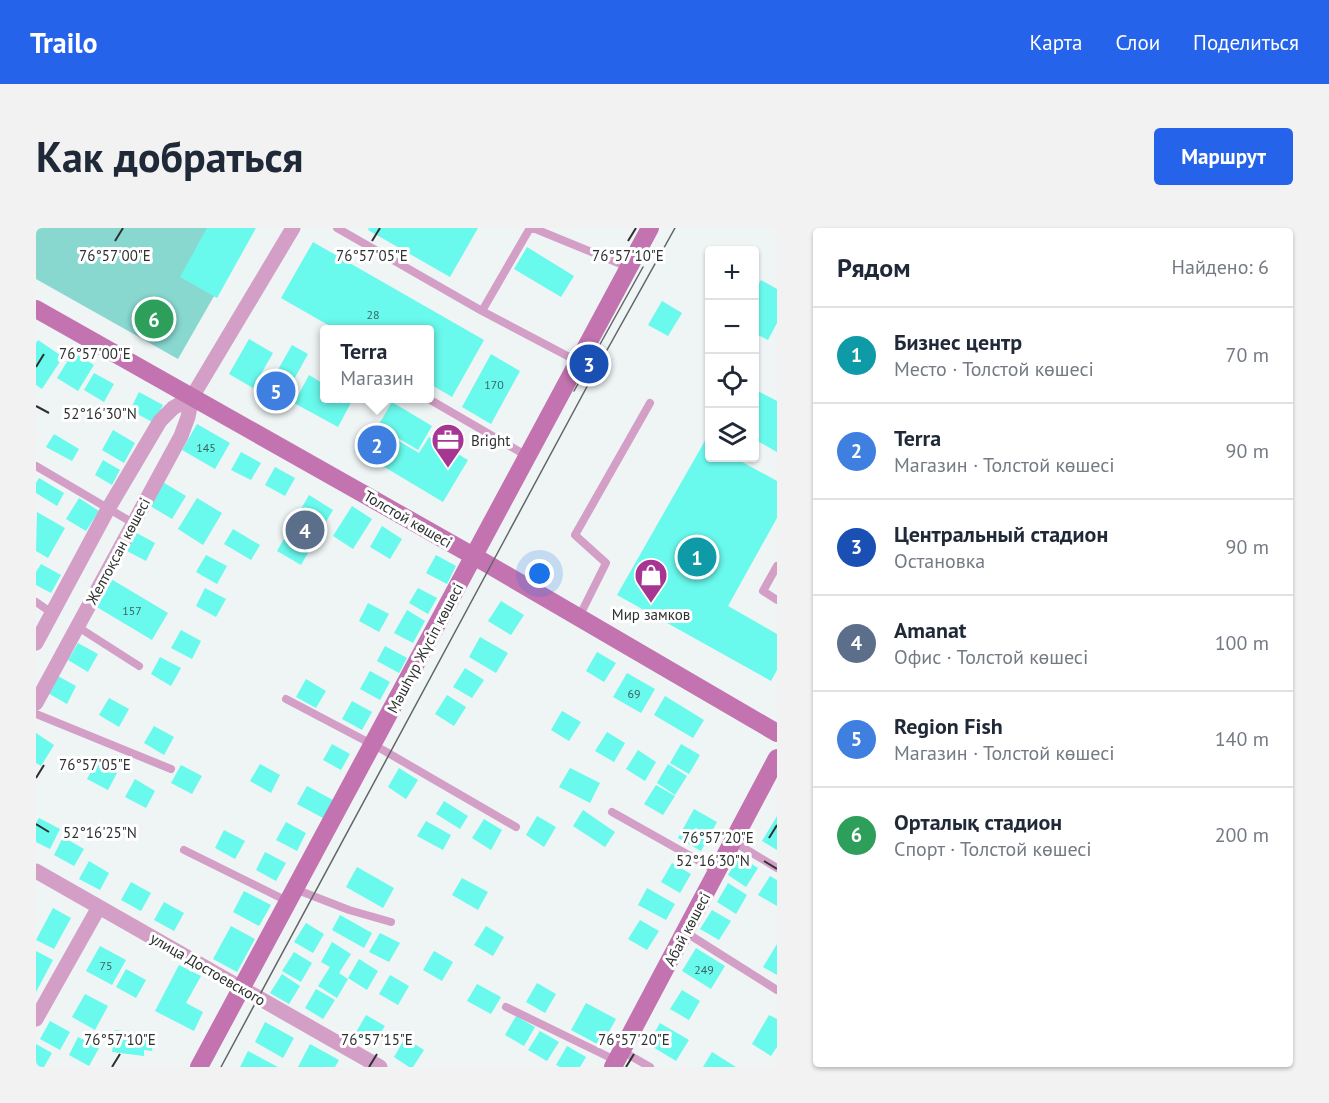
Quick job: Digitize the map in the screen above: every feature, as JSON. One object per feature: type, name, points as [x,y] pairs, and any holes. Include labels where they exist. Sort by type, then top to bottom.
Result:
[{"type":"street","name":"Желтоқсан көшесі","points":[[36,703],[181,436],[192,397],[293,228]]},
{"type":"street","name":"Мәшһүр Жүсіп көшесі","points":[[199,1067],[650,228]]},
{"type":"street","name":"Толстой көшесі","points":[[36,309],[474,556],[777,733]]},
{"type":"street","name":"Желтоқсан көшесі","points":[[36,643],[108,509],[160,421],[173,408],[192,397]]},
{"type":"street","name":"Абай көшесі","points":[[617,1060],[777,758]]},
{"type":"street","name":"улица Достоевского","points":[[36,871],[380,1067]]},
{"type":"street","points":[[36,1019],[99,908]]},
{"type":"lane","points":[[338,228],[482,311],[578,362]]},
{"type":"lane","points":[[482,311],[531,228],[628,267]]},
{"type":"lane","points":[[434,403],[527,456]]},
{"type":"lane","points":[[579,617],[606,563],[575,535],[650,403]]},
{"type":"lane","points":[[36,466],[133,523]]},
{"type":"lane","points":[[777,566],[763,591],[777,600]]},
{"type":"lane","points":[[36,602],[52,613]]},
{"type":"lane","points":[[78,627],[139,666]]},
{"type":"lane","points":[[286,699],[516,827]]},
{"type":"lane","points":[[36,714],[171,769]]},
{"type":"lane","points":[[612,812],[718,872]]},
{"type":"lane","points":[[734,842],[777,868]]},
{"type":"lane","points":[[184,850],[292,896],[391,922]]},
{"type":"lane","points":[[685,932],[777,990]]},
{"type":"lane","points":[[506,1007],[617,1060],[650,1067]]},
{"type":"shaded area","points":[[36,228],[253,228],[178,359],[36,279]]},
{"type":"building","points":[[207,228],[256,228],[217,298],[180,277]]},
{"type":"building","points":[[369,228],[478,228],[450,277],[368,230]]},
{"type":"building","points":[[313,242],[484,340],[452,397],[434,386],[434,325],[328,325],[281,298]]},
{"type":"building","points":[[527,247],[574,276],[561,297],[514,269]]},
{"type":"building","points":[[761,280],[777,289],[777,323],[768,340],[759,336],[759,283]]},
{"type":"building","points":[[662,301],[682,313],[668,336],[648,325]]},
{"type":"building","points":[[249,339],[273,353],[253,388],[229,374]]},
{"type":"building","points":[[38,340],[63,357],[42,389],[36,385],[36,343]]},
{"type":"building","points":[[292,345],[308,354],[281,403],[264,394]]},
{"type":"building","points":[[73,352],[94,365],[78,391],[57,378]]},
{"type":"building","points":[[491,354],[520,371],[491,424],[462,407]]},
{"type":"building","points":[[94,373],[114,384],[104,402],[84,390]]},
{"type":"building","points":[[309,375],[320,382],[320,403],[351,403],[338,427],[294,403]]},
{"type":"building","points":[[139,392],[163,405],[154,423],[130,410]]},
{"type":"building","points":[[759,392],[777,401],[777,452],[759,442]]},
{"type":"building","points":[[391,403],[394,403],[432,426],[418,450],[378,426]]},
{"type":"building","points":[[197,424],[230,443],[215,469],[182,450]]},
{"type":"building","points":[[372,425],[419,453],[429,437],[468,460],[443,502],[356,450]]},
{"type":"building","points":[[113,430],[135,443],[124,463],[102,450]]},
{"type":"building","points":[[54,434],[79,449],[72,461],[46,447]]},
{"type":"building","points":[[705,441],[705,462],[742,462],[777,481],[777,518],[728,606],[777,634],[777,670],[771,681],[617,595]]},
{"type":"building","points":[[241,452],[261,463],[251,480],[231,470]]},
{"type":"building","points":[[103,460],[120,470],[112,485],[95,475]]},
{"type":"building","points":[[275,467],[295,478],[285,496],[265,485]]},
{"type":"building","points":[[39,478],[64,493],[57,506],[36,493],[36,483]]},
{"type":"building","points":[[161,481],[186,496],[172,519],[147,504]]},
{"type":"building","points":[[309,495],[333,510],[301,565],[277,551]]},
{"type":"building","points":[[79,498],[99,511],[86,531],[66,519]]},
{"type":"building","points":[[197,498],[222,513],[203,545],[178,529]]},
{"type":"building","points":[[352,506],[372,519],[353,549],[333,536]]},
{"type":"building","points":[[37,512],[65,528],[48,558],[36,551]]},
{"type":"building","points":[[382,526],[402,539],[390,559],[370,547]]},
{"type":"building","points":[[233,529],[260,545],[251,560],[224,544]]},
{"type":"building","points":[[135,532],[155,543],[146,561],[125,550]]},
{"type":"building","points":[[206,555],[227,566],[217,584],[196,572]]},
{"type":"building","points":[[436,555],[456,566],[447,584],[426,573]]},
{"type":"building","points":[[41,564],[61,575],[51,593],[36,585],[36,572]]},
{"type":"building","points":[[111,579],[168,613],[152,640],[95,606]]},
{"type":"building","points":[[205,588],[226,599],[216,617],[196,606]]},
{"type":"building","points":[[418,588],[437,598],[428,614],[409,603]]},
{"type":"building","points":[[501,601],[524,615],[511,635],[488,621]]},
{"type":"building","points":[[368,603],[389,614],[379,632],[359,621]]},
{"type":"building","points":[[407,610],[425,621],[413,643],[394,633]]},
{"type":"building","points":[[181,630],[201,641],[192,659],[171,648]]},
{"type":"building","points":[[480,637],[508,653],[496,673],[469,657]]},
{"type":"building","points":[[78,643],[98,654],[88,672],[68,660]]},
{"type":"building","points":[[385,646],[407,658],[399,673],[377,661]]},
{"type":"building","points":[[597,652],[616,663],[604,682],[586,671]]},
{"type":"building","points":[[160,657],[181,668],[171,686],[151,674]]},
{"type":"building","points":[[465,668],[484,680],[472,698],[453,687]]},
{"type":"building","points":[[370,671],[390,682],[380,700],[360,689]]},
{"type":"building","points":[[627,673],[655,689],[641,713],[613,697]]},
{"type":"building","points":[[56,675],[76,686],[67,704],[46,692]]},
{"type":"building","points":[[306,679],[326,691],[316,708],[296,697]]},
{"type":"building","points":[[447,695],[466,707],[454,726],[435,714]]},
{"type":"building","points":[[665,696],[704,720],[693,738],[654,715]]},
{"type":"building","points":[[109,698],[129,709],[119,727],[99,715]]},
{"type":"building","points":[[352,701],[372,712],[362,730],[342,719]]},
{"type":"building","points":[[562,711],[581,722],[569,741],[551,730]]},
{"type":"building","points":[[154,726],[174,737],[164,755],[144,743]]},
{"type":"building","points":[[607,732],[625,743],[614,762],[595,751]]},
{"type":"building","points":[[36,733],[54,745],[41,766],[36,763]]},
{"type":"building","points":[[332,744],[350,754],[341,770],[323,760]]},
{"type":"building","points":[[681,744],[700,755],[689,774],[670,763]]},
{"type":"building","points":[[638,750],[656,762],[645,781],[626,769]]},
{"type":"building","points":[[97,761],[117,773],[108,790],[87,779]]},
{"type":"building","points":[[260,764],[280,775],[271,793],[250,781]]},
{"type":"building","points":[[668,764],[687,776],[675,795],[657,783]]},
{"type":"building","points":[[181,765],[202,776],[192,794],[171,783]]},
{"type":"building","points":[[399,768],[418,780],[406,799],[388,787]]},
{"type":"building","points":[[570,768],[600,783],[590,803],[559,787]]},
{"type":"building","points":[[135,779],[155,791],[146,808],[125,797]]},
{"type":"building","points":[[656,785],[675,796],[663,815],[644,804]]},
{"type":"building","points":[[307,786],[333,800],[323,818],[297,804]]},
{"type":"building","points":[[444,801],[468,816],[460,829],[436,814]]},
{"type":"building","points":[[694,809],[717,822],[701,851],[678,838]]},
{"type":"building","points":[[583,810],[615,832],[605,847],[573,826]]},
{"type":"building","points":[[537,816],[556,827],[544,847],[526,835]]},
{"type":"building","points":[[777,816],[777,850],[762,841]]},
{"type":"building","points":[[39,818],[60,829],[50,849],[36,842],[36,823]]},
{"type":"building","points":[[484,819],[502,830],[491,850],[472,838]]},
{"type":"building","points":[[426,821],[451,835],[443,850],[417,836]]},
{"type":"building","points":[[286,822],[306,833],[297,851],[276,840]]},
{"type":"building","points":[[224,830],[245,841],[235,859],[215,848]]},
{"type":"building","points":[[63,837],[84,849],[74,866],[54,855]]},
{"type":"building","points":[[265,852],[286,863],[276,881],[256,870]]},
{"type":"building","points":[[739,856],[758,868],[746,887],[728,875]]},
{"type":"building","points":[[89,861],[109,873],[100,890],[79,879]]},
{"type":"building","points":[[672,863],[691,874],[680,893],[661,882]]},
{"type":"building","points":[[357,867],[394,888],[383,908],[346,887]]},
{"type":"building","points":[[770,876],[777,880],[777,906],[758,895]]},
{"type":"building","points":[[462,878],[488,892],[478,910],[452,895]]},
{"type":"building","points":[[131,882],[151,893],[141,911],[121,900]]},
{"type":"building","points":[[728,883],[747,895],[736,914],[717,902]]},
{"type":"building","points":[[647,888],[675,904],[666,920],[638,905]]},
{"type":"building","points":[[244,891],[271,905],[259,926],[233,912]]},
{"type":"building","points":[[164,902],[184,913],[174,931],[154,920]]},
{"type":"building","points":[[53,908],[71,918],[54,949],[36,940]]},
{"type":"building","points":[[712,910],[731,921],[719,940],[700,929]]},
{"type":"building","points":[[340,915],[372,933],[364,948],[332,930]]},
{"type":"building","points":[[640,920],[659,931],[647,950],[628,939]]},
{"type":"building","points":[[306,923],[324,934],[313,953],[294,942]]},
{"type":"building","points":[[231,926],[255,939],[237,972],[213,959]]},
{"type":"building","points":[[486,926],[504,937],[493,956],[474,945]]},
{"type":"building","points":[[380,933],[400,943],[389,962],[369,952]]},
{"type":"building","points":[[332,942],[351,954],[339,973],[348,979],[337,998],[318,986],[330,967],[321,962]]},
{"type":"building","points":[[777,944],[777,975],[763,967]]},
{"type":"building","points":[[100,946],[126,960],[112,985],[86,971]]},
{"type":"building","points":[[696,948],[725,966],[711,989],[682,971]]},
{"type":"building","points":[[36,951],[53,960],[36,992]]},
{"type":"building","points":[[434,951],[453,962],[442,981],[423,970]]},
{"type":"building","points":[[294,952],[312,963],[301,982],[282,971]]},
{"type":"building","points":[[359,959],[378,971],[367,990],[348,978]]},
{"type":"building","points":[[179,965],[201,976],[186,1003],[203,1012],[194,1031],[155,1011]]},
{"type":"building","points":[[126,969],[146,980],[136,998],[116,987]]},
{"type":"building","points":[[282,974],[300,986],[289,1004],[270,993]]},
{"type":"building","points":[[390,975],[409,986],[398,1005],[379,994]]},
{"type":"building","points":[[537,983],[556,994],[545,1013],[526,1002]]},
{"type":"building","points":[[477,984],[501,997],[491,1014],[467,1001]]},
{"type":"building","points":[[316,989],[335,1000],[323,1019],[305,1008]]},
{"type":"building","points":[[682,990],[700,1001],[689,1020],[670,1009]]},
{"type":"building","points":[[85,994],[108,1006],[95,1030],[72,1017]]},
{"type":"building","points":[[586,1003],[616,1019],[601,1046],[571,1030]]},
{"type":"building","points":[[366,1015],[385,1026],[373,1045],[355,1034]]},
{"type":"building","points":[[769,1015],[777,1019],[777,1047],[771,1056],[752,1044]]},
{"type":"building","points":[[516,1016],[535,1027],[524,1046],[505,1035]]},
{"type":"building","points":[[50,1021],[70,1032],[60,1050],[40,1039]]},
{"type":"building","points":[[265,1022],[294,1038],[283,1058],[255,1042]]},
{"type":"building","points":[[660,1023],[689,1040],[676,1061],[648,1044]]},
{"type":"building","points":[[115,1030],[146,1034],[146,1039],[153,1040],[152,1051],[144,1050],[144,1056],[112,1052]]},
{"type":"building","points":[[540,1031],[559,1042],[547,1061],[528,1050]]},
{"type":"building","points":[[78,1037],[99,1048],[89,1066],[69,1055]]},
{"type":"building","points":[[405,1038],[424,1050],[413,1067],[409,1067],[394,1057]]},
{"type":"building","points":[[36,1044],[52,1053],[44,1067],[36,1067]]},
{"type":"building","points":[[310,1044],[339,1060],[335,1067],[298,1067]]},
{"type":"building","points":[[567,1046],[586,1057],[580,1067],[556,1065]]},
{"type":"building","points":[[248,1051],[278,1067],[240,1067]]},
{"type":"building","points":[[712,1052],[736,1067],[703,1067]]},
{"type":"tram line","points":[[221,1067],[597,368],[675,228]]},
{"type":"tram line","points":[[574,391],[643,267]]},
{"type":"place","name":"Орталық стадион","points":[[154,319]]},
{"type":"place","name":"Центральный стадион","points":[[589,364]]},
{"type":"place","name":"Region Fish","points":[[276,391]]},
{"type":"place","name":"Terra","points":[[377,445]]},
{"type":"place","name":"Bright","points":[[448,469]]},
{"type":"place","name":"Amanat","points":[[305,530]]},
{"type":"place","name":"Бизнес центр","points":[[697,557]]},
{"type":"place","name":"Мир замков","points":[[651,604]]}]
